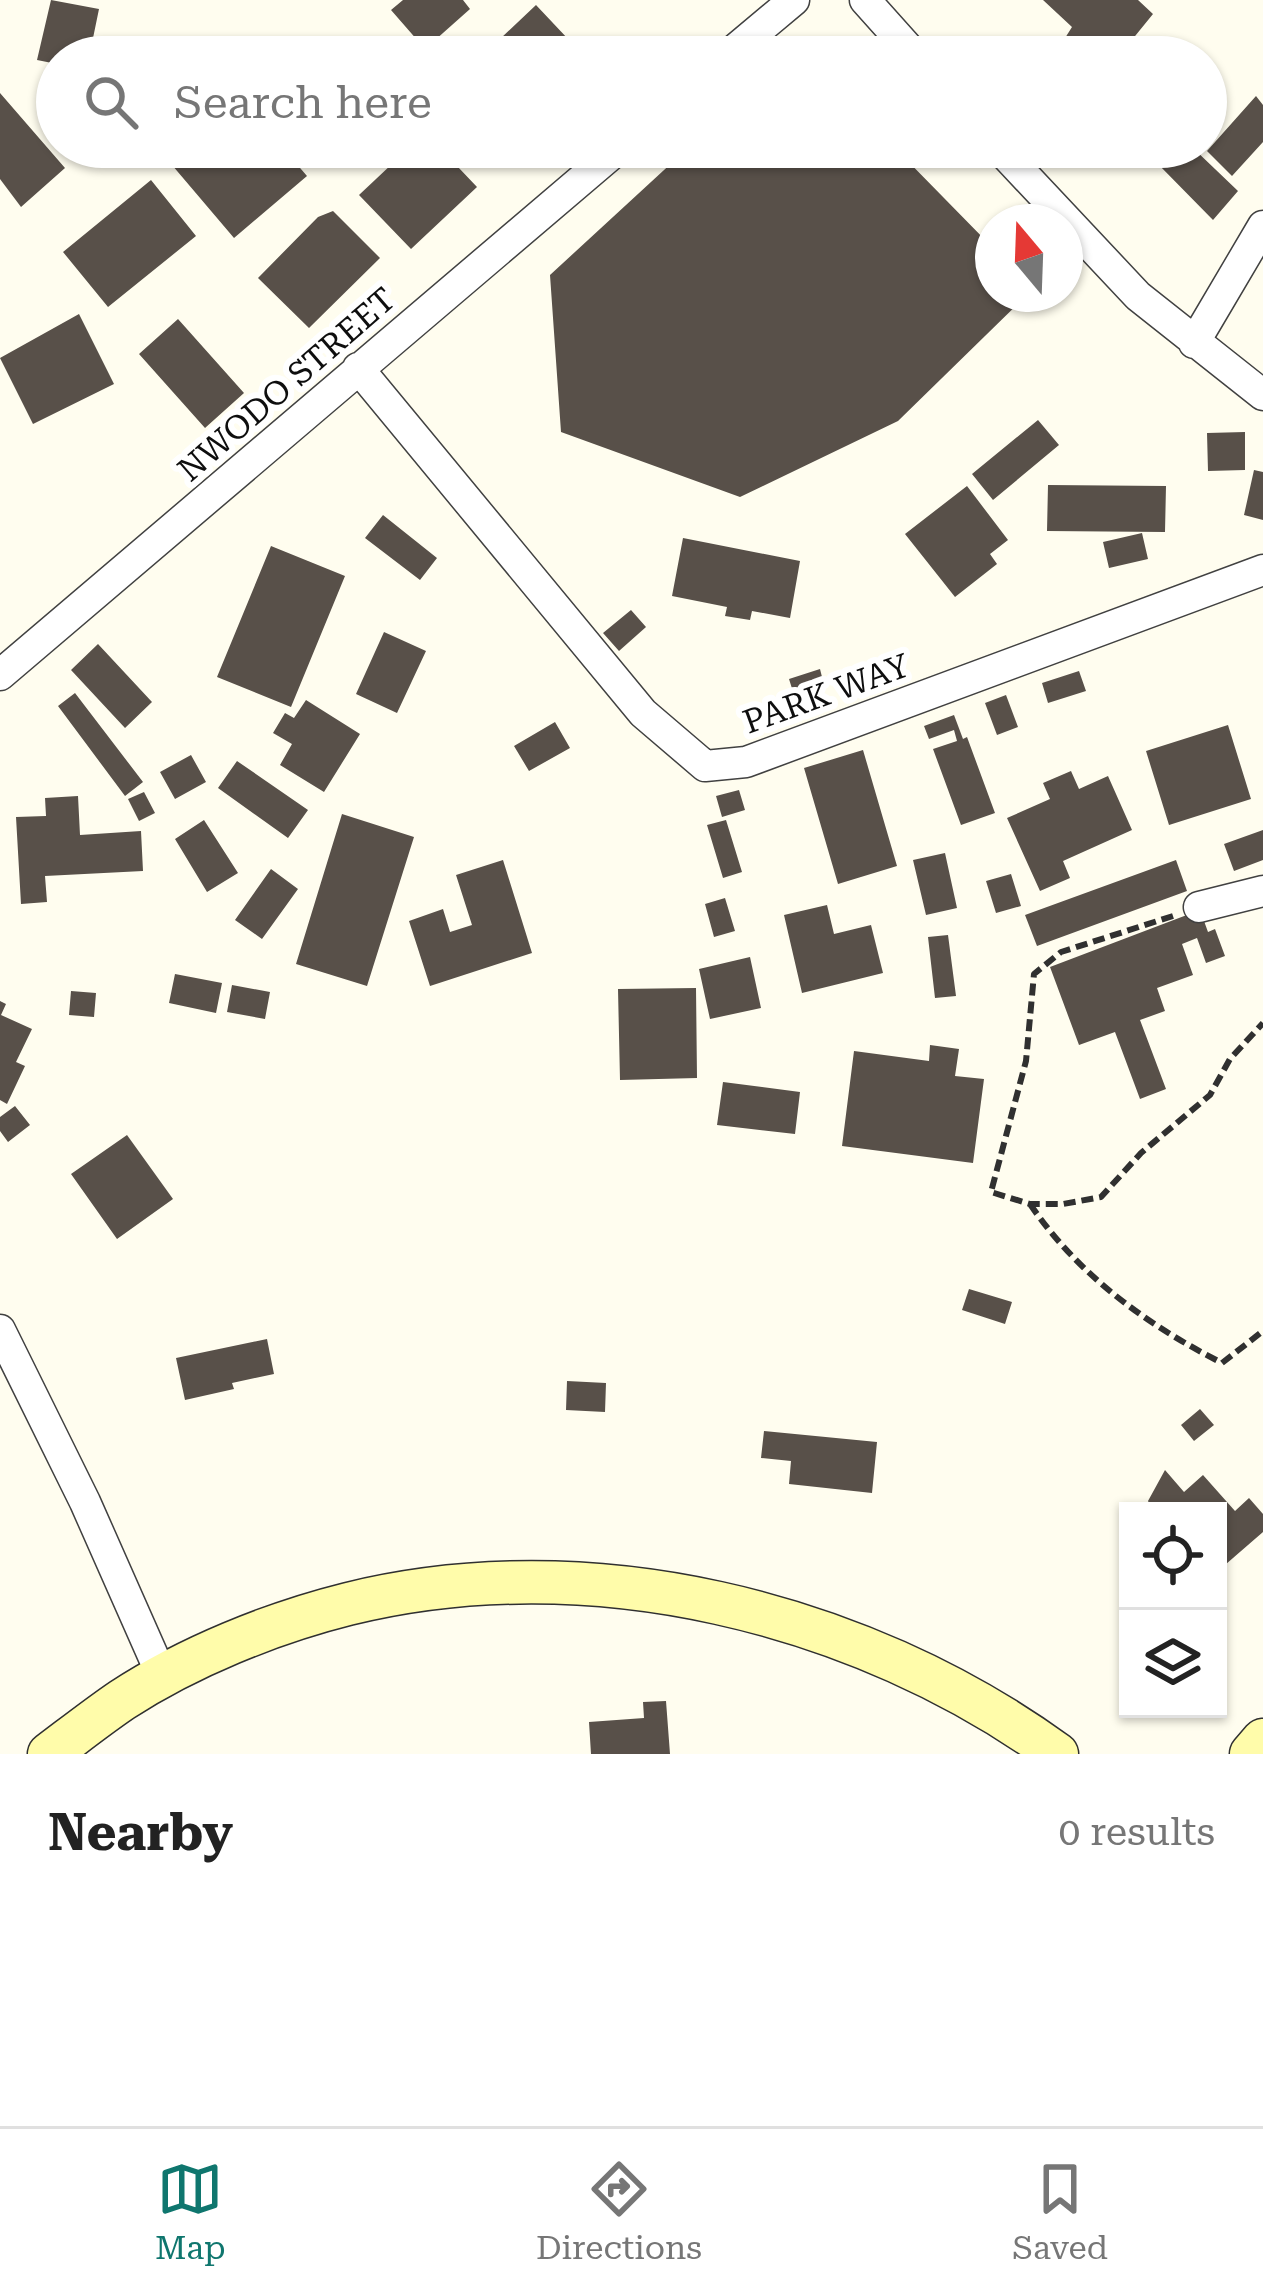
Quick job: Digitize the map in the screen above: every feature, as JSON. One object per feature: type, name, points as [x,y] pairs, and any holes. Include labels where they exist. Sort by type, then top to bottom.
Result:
[{"type":"main road","points":[[49,1754],[163,1676],[251,1637],[346,1605],[438,1587],[516,1582],[606,1587],[704,1600],[816,1629],[966,1696],[1057,1754]]},
{"type":"main road","points":[[1251,1754],[1263,1740]]},
{"type":"street","points":[[752,36],[794,0]]},
{"type":"street","points":[[865,0],[897,36]]},
{"type":"street","name":"NWODO STREET","points":[[0,675],[595,168]]},
{"type":"street","points":[[1018,168],[1138,296],[1263,395]]},
{"type":"street","points":[[1194,343],[1263,226]]},
{"type":"street","name":"PARK WAY","points":[[358,368],[644,713],[705,766],[746,762],[1263,570]]},
{"type":"street","points":[[1199,907],[1263,892]]},
{"type":"street","points":[[0,1330],[163,1676]]},
{"type":"path","points":[[1199,907],[1061,952],[1034,974],[1026,1061],[991,1192],[1030,1204],[1101,1197],[1141,1153],[1210,1095],[1230,1059],[1263,1023]]},
{"type":"path","points":[[1030,1204],[1058,1245],[1115,1296],[1177,1340],[1222,1363],[1263,1331]]},
{"type":"building","points":[[51,0],[99,9],[93,36],[43,36]]},
{"type":"building","points":[[403,0],[463,0],[470,9],[440,36],[414,36],[391,10]]},
{"type":"building","points":[[1043,0],[1138,0],[1153,14],[1135,36],[1066,36],[1072,27]]},
{"type":"building","points":[[536,5],[565,36],[503,36]]},
{"type":"building","points":[[0,93],[36,135],[36,168],[65,168],[21,207],[0,179]]},
{"type":"building","points":[[1256,96],[1263,105],[1263,142],[1232,176],[1224,168],[1227,129]]},
{"type":"building","points":[[175,168],[300,168],[307,176],[234,238]]},
{"type":"building","points":[[388,168],[459,168],[477,187],[411,249],[359,195]]},
{"type":"building","points":[[666,168],[915,168],[975,230],[975,312],[1010,312],[898,421],[740,497],[561,432],[550,275]]},
{"type":"building","points":[[1162,168],[1214,168],[1238,191],[1213,220]]},
{"type":"building","points":[[151,180],[196,236],[108,307],[63,252]]},
{"type":"building","points":[[333,211],[380,258],[309,328],[258,278],[318,217]]},
{"type":"building","points":[[79,314],[114,384],[33,424],[0,358]]},
{"type":"building","points":[[178,319],[244,393],[205,428],[139,354]]},
{"type":"building","points":[[1038,420],[1059,445],[993,500],[972,474]]},
{"type":"building","points":[[1245,432],[1245,470],[1208,471],[1207,433]]},
{"type":"building","points":[[1254,470],[1263,472],[1263,520],[1244,515]]},
{"type":"building","points":[[1048,485],[1166,486],[1165,532],[1047,531]]},
{"type":"building","points":[[967,486],[1008,540],[990,554],[997,564],[955,597],[905,534]]},
{"type":"building","points":[[383,515],[437,558],[420,580],[365,538]]},
{"type":"building","points":[[1142,533],[1148,559],[1109,568],[1103,542]]},
{"type":"building","points":[[683,538],[800,561],[790,618],[752,611],[750,620],[725,616],[727,607],[672,596]]},
{"type":"building","points":[[271,546],[345,576],[291,707],[217,677]]},
{"type":"building","points":[[631,610],[646,627],[619,651],[603,633]]},
{"type":"building","points":[[384,632],[426,651],[397,713],[356,694]]},
{"type":"building","points":[[98,644],[152,702],[125,728],[71,670]]},
{"type":"building","points":[[820,669],[825,689],[795,698],[789,679]]},
{"type":"building","points":[[1079,671],[1086,691],[1048,703],[1042,683]]},
{"type":"building","points":[[75,693],[143,782],[125,796],[58,706]]},
{"type":"building","points":[[1006,695],[1018,727],[997,735],[985,703]]},
{"type":"building","points":[[306,700],[360,734],[324,792],[280,765],[292,744],[273,733],[285,713],[294,718]]},
{"type":"building","points":[[954,715],[995,813],[961,825],[933,749],[957,741],[954,730],[929,739],[924,726]]},
{"type":"building","points":[[555,722],[570,748],[529,771],[514,746]]},
{"type":"building","points":[[1228,725],[1251,799],[1169,825],[1146,751]]},
{"type":"building","points":[[863,750],[897,866],[838,884],[804,768]]},
{"type":"building","points":[[191,755],[206,782],[175,799],[160,772]]},
{"type":"building","points":[[237,761],[308,810],[288,838],[218,788]]},
{"type":"building","points":[[1071,771],[1079,789],[1108,776],[1132,830],[1063,861],[1070,878],[1040,891],[1007,818],[1050,799],[1043,783]]},
{"type":"building","points":[[739,790],[745,810],[722,817],[716,796]]},
{"type":"building","points":[[144,792],[155,813],[139,821],[128,799]]},
{"type":"building","points":[[78,796],[80,835],[141,831],[143,871],[45,876],[47,902],[21,904],[16,817],[46,816],[45,798]]},
{"type":"building","points":[[342,814],[414,837],[367,986],[296,964]]},
{"type":"building","points":[[204,820],[238,873],[207,892],[175,839]]},
{"type":"building","points":[[726,820],[742,872],[723,878],[707,825]]},
{"type":"building","points":[[1263,830],[1263,860],[1234,871],[1224,844]]},
{"type":"building","points":[[945,853],[957,908],[926,915],[913,860]]},
{"type":"building","points":[[503,860],[532,953],[430,986],[409,921],[443,909],[450,932],[472,925],[456,875]]},
{"type":"building","points":[[1176,860],[1187,891],[1037,946],[1025,915]]},
{"type":"building","points":[[271,869],[298,889],[262,939],[235,920]]},
{"type":"building","points":[[1011,874],[1021,906],[996,913],[986,881]]},
{"type":"building","points":[[725,898],[735,931],[714,937],[705,904]]},
{"type":"building","points":[[827,905],[834,934],[871,925],[883,973],[802,993],[784,915]]},
{"type":"building","points":[[1200,910],[1208,932],[1215,929],[1225,956],[1206,963],[1197,938],[1182,944],[1193,975],[1157,988],[1165,1011],[1140,1020],[1166,1089],[1140,1099],[1115,1032],[1079,1045],[1050,967]]},
{"type":"building","points":[[948,935],[956,996],[935,998],[928,937]]},
{"type":"building","points":[[750,957],[761,1008],[710,1019],[699,969]]},
{"type":"building","points":[[175,974],[222,983],[216,1013],[169,1003]]},
{"type":"building","points":[[232,985],[270,992],[265,1019],[227,1012]]},
{"type":"building","points":[[696,988],[697,1078],[620,1080],[618,989]]},
{"type":"building","points":[[71,991],[96,993],[94,1017],[69,1015]]},
{"type":"building","points":[[0,1001],[6,1004],[1,1015],[32,1029],[16,1062],[25,1066],[7,1104],[0,1100]]},
{"type":"building","points":[[930,1045],[959,1049],[955,1076],[984,1079],[973,1163],[842,1146],[854,1051],[929,1061]]},
{"type":"building","points":[[723,1082],[800,1092],[795,1134],[717,1125]]},
{"type":"building","points":[[15,1106],[30,1125],[8,1142],[0,1131],[0,1117]]},
{"type":"building","points":[[127,1135],[173,1199],[117,1239],[71,1174]]},
{"type":"building","points":[[969,1289],[1012,1302],[1005,1324],[962,1310]]},
{"type":"building","points":[[267,1339],[274,1374],[185,1400],[176,1358]]},
{"type":"building","points":[[567,1381],[606,1383],[605,1412],[566,1410]]},
{"type":"building","points":[[1200,1409],[1214,1425],[1194,1441],[1181,1425]]},
{"type":"building","points":[[764,1431],[877,1442],[872,1493],[789,1484],[791,1461],[761,1458]]},
{"type":"building","points":[[1165,1470],[1184,1492],[1203,1475],[1227,1502],[1148,1502]]},
{"type":"building","points":[[1249,1498],[1263,1514],[1263,1532],[1227,1563],[1227,1502],[1235,1511]]},
{"type":"building","points":[[666,1701],[670,1754],[591,1754],[589,1722],[644,1718],[643,1702]]}]
